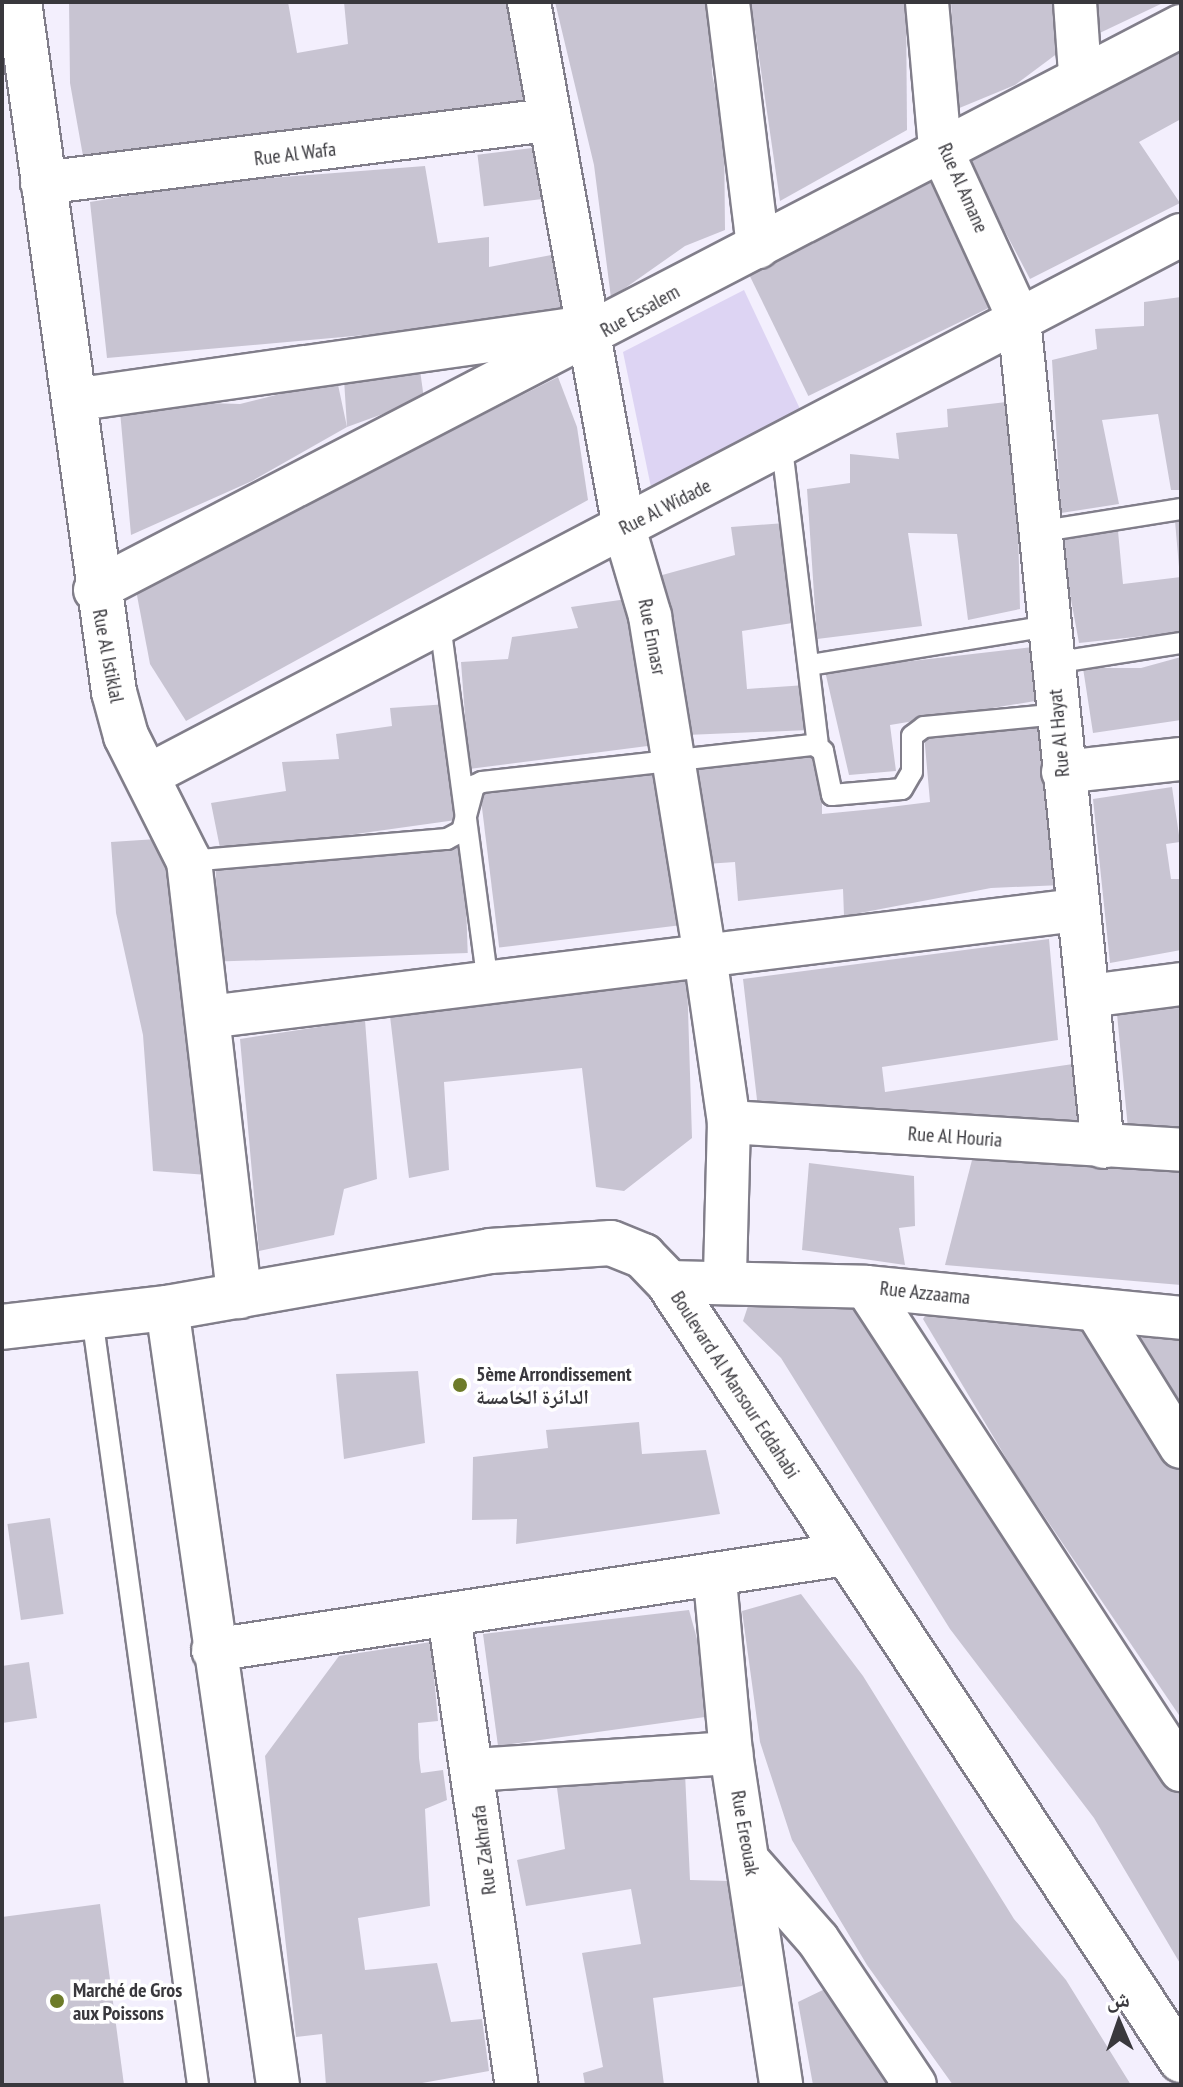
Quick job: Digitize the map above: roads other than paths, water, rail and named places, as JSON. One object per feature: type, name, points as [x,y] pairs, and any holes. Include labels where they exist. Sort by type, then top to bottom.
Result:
[{"type":"main road","name":"Rue Al Istiklal","points":[[19,2],[73,400],[95,590],[126,736],[189,861],[239,1296]]},
{"type":"main road","name":"Boulevard Al Mansour Eddahabi","points":[[2,1327],[167,1308],[490,1251],[611,1243],[643,1256],[668,1282],[1181,2060]]},
{"type":"street","name":"Rue Ennasr","points":[[529,2],[624,528],[650,616],[705,956],[729,1122],[725,1278]]},
{"type":"street","points":[[728,2],[758,247]]},
{"type":"street","name":"Rue Al Amane","points":[[927,2],[940,147],[1019,319]]},
{"type":"street","points":[[1075,2],[1080,73]]},
{"type":"street","name":"Rue Essalem","points":[[95,590],[758,247],[1080,73],[1181,26]]},
{"type":"street","name":"Rue Al Wafa","points":[[42,183],[548,120]]},
{"type":"street","name":"Rue Al Widade","points":[[147,776],[782,448],[1181,235]]},
{"type":"street","name":"Rue Al Hayat","points":[[1019,319],[1037,532],[1103,1147]]},
{"type":"street","points":[[73,400],[587,333]]},
{"type":"street","points":[[1063,772],[1181,759]]},
{"type":"street","points":[[208,1017],[1077,910]]},
{"type":"street","points":[[1089,996],[1181,984]]},
{"type":"street","name":"Rue Al Houria","points":[[729,1122],[1181,1150]]},
{"type":"street","name":"Rue Azzaama","points":[[668,1282],[725,1278],[866,1287],[1181,1318]]},
{"type":"street","points":[[866,1287],[1181,1770]]},
{"type":"street","points":[[167,1308],[213,1650],[278,2085]]},
{"type":"street","points":[[1096,1310],[1181,1447]]},
{"type":"street","points":[[213,1650],[715,1580],[846,1554]]},
{"type":"street","name":"Rue Ereouak","points":[[715,1580],[731,1753],[751,1864],[781,2085]]},
{"type":"street","name":"Rue Zakhrafa","points":[[449,1616],[474,1770],[517,2085]]},
{"type":"street","points":[[474,1770],[731,1753]]},
{"type":"street","points":[[751,1864],[818,1940],[915,2085]]},
{"type":"lane","points":[[782,448],[818,746],[828,793],[888,791],[908,785],[912,736],[924,727],[1058,714]]},
{"type":"lane","points":[[1037,532],[1181,509]]},
{"type":"lane","points":[[440,624],[488,982]]},
{"type":"lane","points":[[810,665],[1051,644],[1181,643]]},
{"type":"lane","points":[[189,861],[447,839],[465,825],[474,786],[482,782],[818,746]]},
{"type":"lane","points":[[92,1317],[198,2085]]},
{"type":"place","name":"5ème Arrondissement الدائرة الخامسة","points":[[460,1385]]},
{"type":"place","name":"Marché de Gros aux Poissons","points":[[57,2001]]}]
